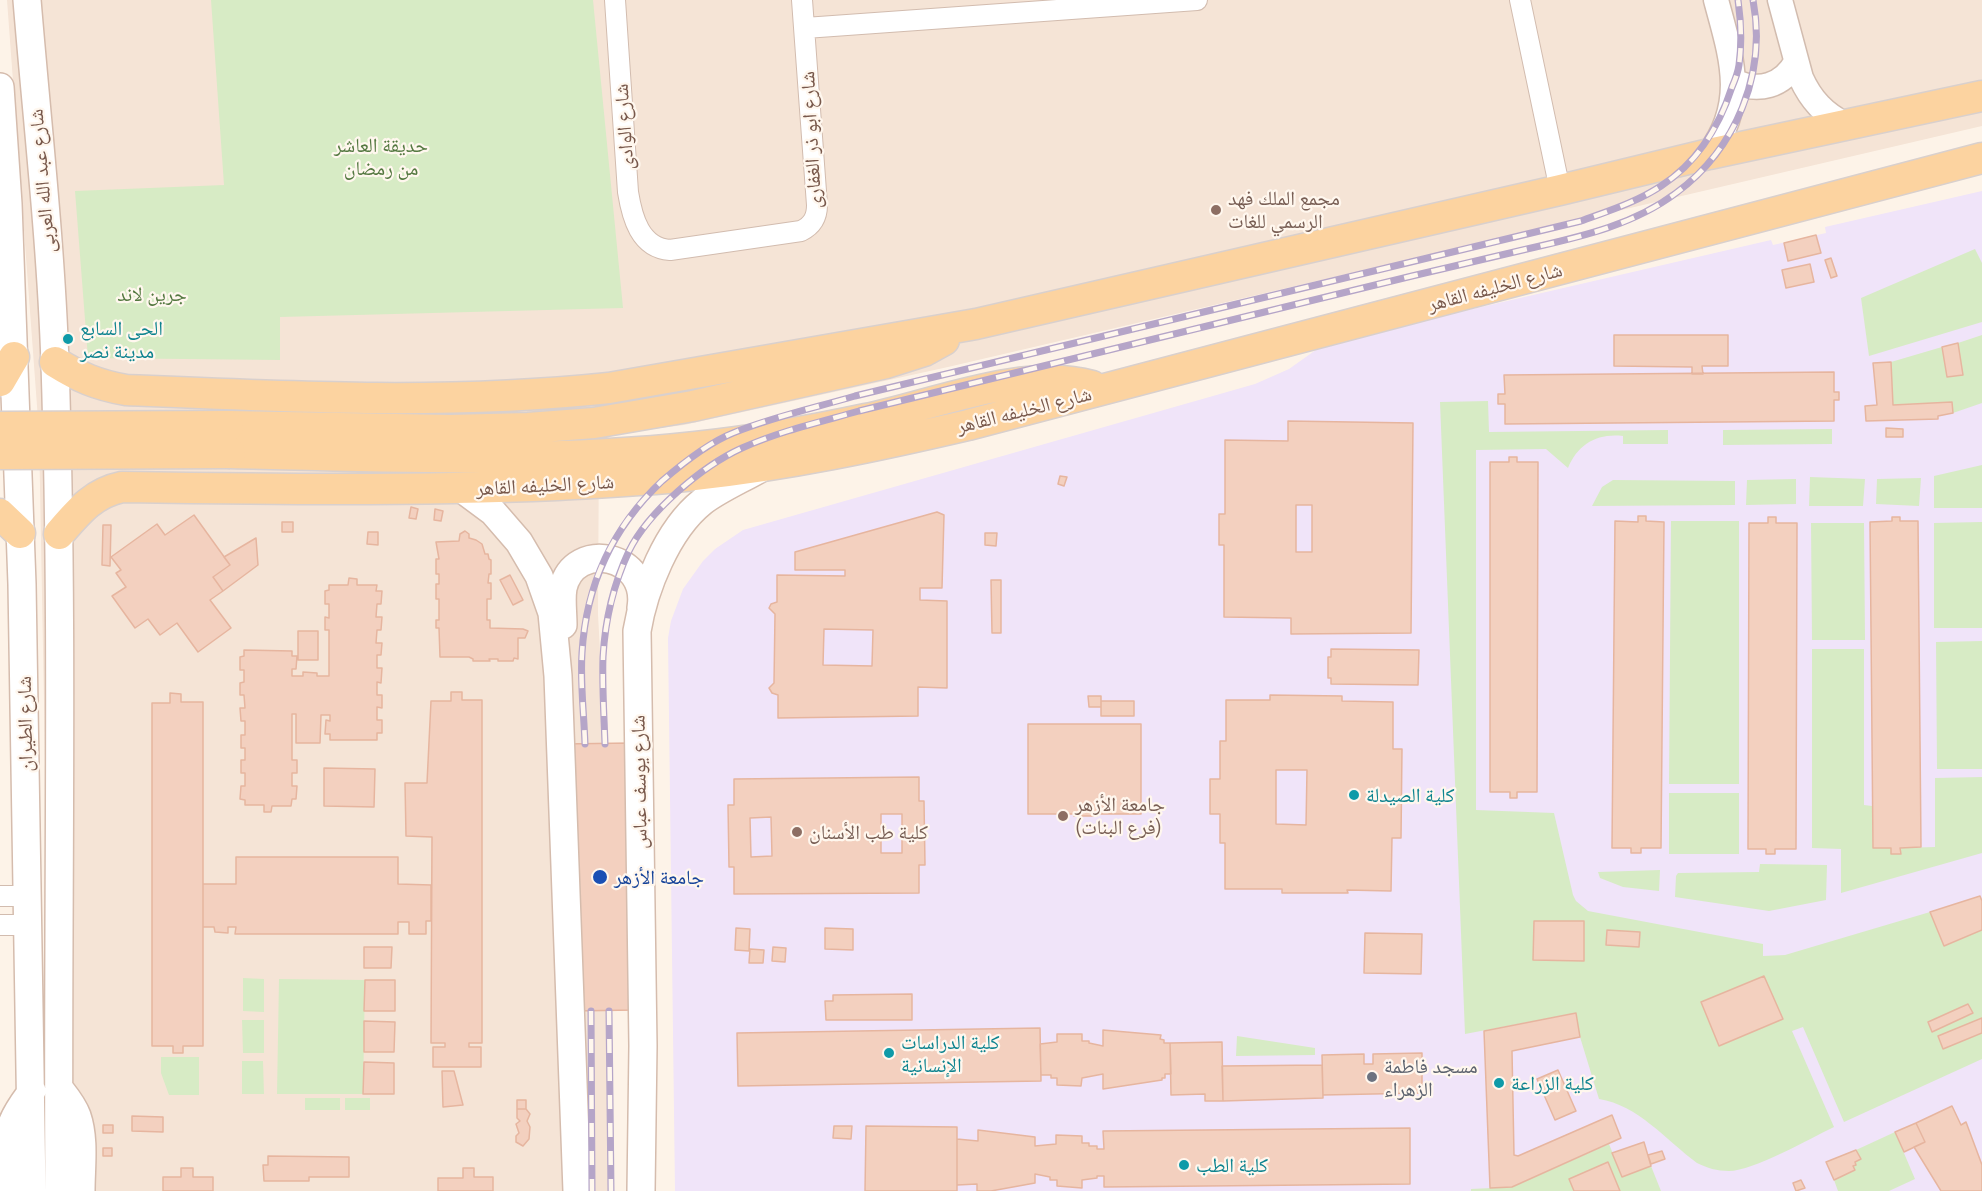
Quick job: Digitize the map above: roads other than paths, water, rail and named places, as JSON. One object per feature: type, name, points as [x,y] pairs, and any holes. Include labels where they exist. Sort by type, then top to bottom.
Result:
[{"type":"main road","name":"شارع عبد الله العربى","points":[[27,0],[55,362]]},
{"type":"main road","name":"شارع عبد الله العربى","points":[[0,87],[7,369]]},
{"type":"main road","points":[[7,369],[21,364],[29,369],[39,370],[55,362],[80,378],[110,388],[214,394],[442,399],[559,393],[640,383],[976,324],[1709,154],[1982,96]]},
{"type":"main road","name":"شارع الخليفه القاهر","points":[[59,522],[92,499],[111,489],[122,487],[462,489],[636,480],[697,475],[766,465],[898,441],[1104,390],[1982,158]]},
{"type":"main road","points":[[0,454],[229,440],[528,428],[594,423],[693,406],[886,363],[924,351],[976,324]]},
{"type":"main road","name":"شارع الطيران","points":[[55,362],[59,522],[59,1191]]},
{"type":"main road","name":"شارع الطيران","points":[[7,369],[27,896],[32,1191]]},
{"type":"main road","points":[[0,427],[505,457],[638,453],[698,447],[868,419],[1023,383],[1063,381],[1081,383],[1104,390]]},
{"type":"main road","points":[[195,488],[184,464],[184,437],[194,413],[214,394]]},
{"type":"main road","name":"شارع يوسف عباس","points":[[641,1191],[643,1046],[636,655],[640,609],[658,563],[685,521],[702,502],[766,465]]},
{"type":"main road","points":[[462,489],[493,512],[519,542],[539,576],[552,614],[558,676],[578,1191]]},
{"type":"main road","points":[[13,520],[28,499],[40,495],[51,498],[59,522]]},
{"type":"main road","points":[[558,676],[564,651],[563,589],[570,574],[576,568],[600,558],[610,559],[627,566],[639,581],[640,609]]},
{"type":"main road","points":[[58,1087],[71,1103],[77,1116],[80,1137],[81,1191]]},
{"type":"main road","points":[[7,1191],[11,1126],[32,1091]]},
{"type":"street","name":"شارع الوادى","points":[[615,0],[628,192],[634,219],[646,240],[653,246]]},
{"type":"street","name":"شارع ابو ذر الغفارى","points":[[653,246],[661,250],[670,250],[801,231],[812,224],[816,218],[817,205],[802,0]]},
{"type":"street","points":[[805,28],[1197,0]]},
{"type":"street","points":[[1520,0],[1560,190]]},
{"type":"street","points":[[1709,154],[1717,143],[1729,116],[1734,81],[1732,62],[1716,0]]},
{"type":"street","points":[[1780,0],[1801,78],[1813,100],[1833,118],[1846,125]]},
{"type":"street","points":[[1734,81],[1751,87],[1770,86],[1786,77],[1796,62]]},
{"type":"street","points":[[0,896],[27,896]]},
{"type":"street","points":[[0,925],[27,925]]},
{"type":"railway","points":[[585,744],[582,653],[589,604],[596,581],[616,538],[644,499],[670,474],[705,448],[748,427],[855,396],[1581,221],[1612,210],[1652,192],[1674,176],[1696,155],[1714,130],[1739,68],[1741,32],[1738,0]]},
{"type":"railway","points":[[605,744],[604,643],[611,602],[619,576],[629,551],[649,521],[678,492],[710,466],[742,448],[771,437],[859,411],[1566,240],[1604,229],[1641,214],[1676,193],[1697,175],[1715,155],[1730,132],[1751,82],[1756,28],[1753,0]]},
{"type":"railway","points":[[591,1011],[592,1191]]},
{"type":"railway","points":[[609,1011],[611,1191]]},
{"type":"place","name":"مجمع الملك فهد الرسمي للغات","points":[[1216,210]]},
{"type":"place","name":"الحى السابع مدينة نصر","points":[[68,339]]},
{"type":"place","name":"كلية الصيدلة","points":[[1354,795]]},
{"type":"place","name":"جامعة الأزهر (فرع البنات)","points":[[1063,816]]},
{"type":"place","name":"كلية طب الأسنان","points":[[797,832]]},
{"type":"place","name":"جامعة الأزهر","points":[[600,877]]},
{"type":"place","name":"كلية الدراسات الإنسانية","points":[[889,1053]]},
{"type":"place","name":"مسجد فاطمة الزهراء","points":[[1372,1077]]},
{"type":"place","name":"كلية الزراعة","points":[[1499,1083]]},
{"type":"place","name":"كلية الطب","points":[[1184,1165]]},
{"type":"park label","name":"حديقة العاشر من رمضان","points":[[381,156]]},
{"type":"park label","name":"جرين لاند","points":[[152,294]]}]
